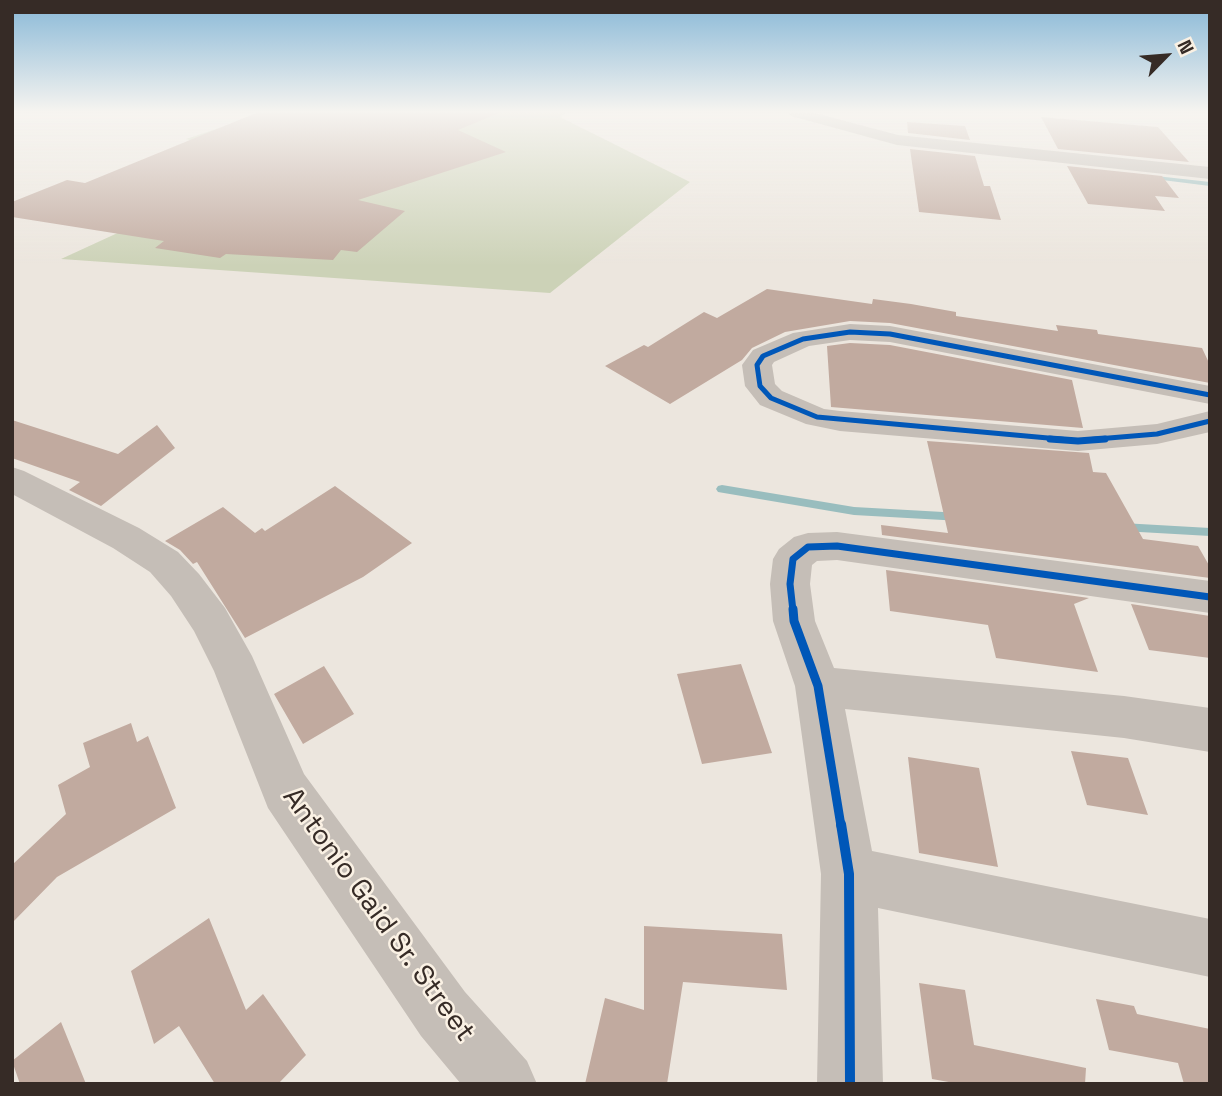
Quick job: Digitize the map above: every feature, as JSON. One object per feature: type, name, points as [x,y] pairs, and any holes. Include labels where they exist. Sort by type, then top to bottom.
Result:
[{"type":"street","points":[[1119,164],[1209,174]]},
{"type":"street","points":[[1210,395],[890,334],[850,332],[803,339],[763,356],[757,365],[760,386],[771,398],[808,414],[840,421],[1078,441],[1157,434],[1210,421]]},
{"type":"street","name":"Antonio Gaid Sr. Street","points":[[12,479],[126,538],[163,562],[185,585],[210,620],[236,669],[286,791],[443,1014],[504,1084]]},
{"type":"street","points":[[850,1084],[849,874],[818,686],[794,621],[790,584],[793,559],[808,547],[837,546],[1210,597]]},
{"type":"street","points":[[818,686],[1124,717],[1210,730]]},
{"type":"street","points":[[849,874],[1210,948]]},
{"type":"green space","points":[[267,164],[654,164],[690,182],[550,293],[61,259]]},
{"type":"building","points":[[131,164],[469,164],[358,200],[405,211],[357,252],[341,250],[333,260],[226,254],[220,258],[155,248],[164,241],[12,217],[12,202],[67,180],[85,183]]},
{"type":"building","points":[[912,164],[977,164],[984,186],[990,186],[1001,220],[919,212]]},
{"type":"building","points":[[1067,166],[1162,176],[1179,198],[1155,196],[1165,211],[1088,204]]},
{"type":"building","points":[[767,289],[872,304],[873,299],[911,304],[956,312],[956,316],[1058,331],[1056,325],[1097,330],[1098,334],[1202,348],[1210,365],[1210,383],[890,323],[850,321],[785,332],[752,348],[742,360],[670,404],[605,366],[644,345],[648,347],[704,312],[717,318]]},
{"type":"building","points":[[850,343],[890,345],[1072,380],[1083,428],[831,407],[827,346]]},
{"type":"building","points":[[12,420],[118,454],[157,425],[175,448],[101,506],[69,490],[80,482],[12,458]]},
{"type":"building","points":[[927,441],[1089,453],[1093,472],[1106,473],[1143,539],[1198,546],[1210,567],[1210,578],[882,535],[881,525],[948,533]]},
{"type":"building","points":[[335,486],[412,543],[363,577],[245,638],[197,562],[193,564],[180,550],[165,541],[223,507],[255,533],[262,528],[265,531]]},
{"type":"building","points":[[886,570],[1089,598],[1074,604],[1098,672],[996,658],[988,625],[890,611]]},
{"type":"building","points":[[1131,604],[1210,616],[1210,658],[1149,650]]},
{"type":"building","points":[[741,664],[772,753],[702,764],[677,674]]},
{"type":"building","points":[[324,666],[354,714],[303,744],[274,694]]},
{"type":"building","points":[[131,723],[137,742],[148,736],[176,808],[57,877],[12,923],[12,865],[66,814],[58,785],[90,767],[83,743]]},
{"type":"building","points":[[1071,751],[1128,758],[1148,815],[1087,805]]},
{"type":"building","points":[[908,757],[979,768],[998,867],[919,853]]},
{"type":"building","points":[[209,918],[246,1010],[263,994],[306,1055],[278,1084],[215,1084],[179,1026],[154,1044],[131,971]]},
{"type":"building","points":[[644,926],[782,934],[787,990],[683,982],[667,1084],[585,1084],[605,998],[644,1010]]},
{"type":"building","points":[[919,983],[965,990],[974,1045],[1086,1068],[1085,1084],[960,1084],[932,1079]]},
{"type":"building","points":[[1096,999],[1134,1006],[1137,1014],[1210,1029],[1210,1084],[1184,1084],[1178,1063],[1109,1050]]},
{"type":"building","points":[[61,1022],[86,1084],[20,1084],[12,1061]]},
{"type":"waterway","points":[[1156,178],[1210,184]]},
{"type":"waterway","points":[[722,489],[854,511],[961,517]]},
{"type":"waterway","points":[[1122,527],[1210,532]]},
{"type":"cycle path","points":[[1210,395],[890,334],[850,332],[803,339],[763,356],[757,365],[760,386],[771,398],[817,417],[840,421],[1078,441],[1157,434],[1210,421]]},
{"type":"cycle path","points":[[850,1084],[849,874],[818,686],[794,621],[790,584],[793,559],[808,547],[837,546],[1210,597]]}]
